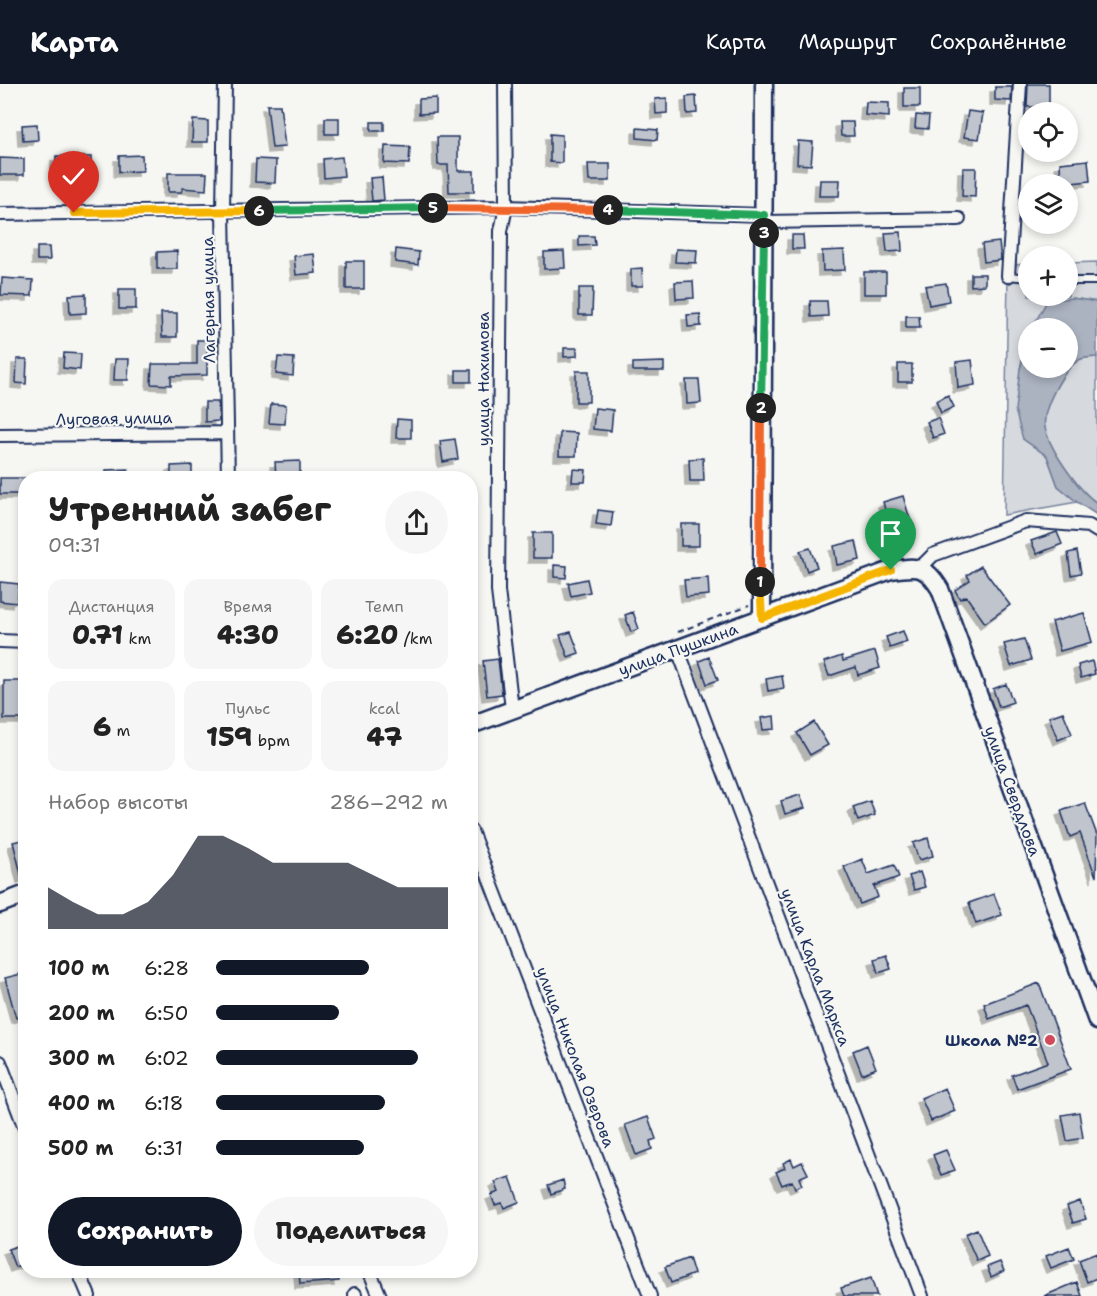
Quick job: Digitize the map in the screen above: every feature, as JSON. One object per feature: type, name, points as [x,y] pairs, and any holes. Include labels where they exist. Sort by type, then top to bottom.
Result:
[{"type":"main road","points":[[762,618],[760,503],[764,84]]},
{"type":"main road","name":"улица Пушкина","points":[[478,722],[891,570],[921,567]]},
{"type":"main road","name":"улица Свердлова","points":[[921,567],[931,574],[940,589],[1097,1022]]},
{"type":"main road","points":[[0,904],[18,897]]},
{"type":"street","name":"Лагерная улица","points":[[225,84],[223,211],[228,471]]},
{"type":"street","name":"улица Нахимова","points":[[505,84],[506,207],[501,231],[498,591],[512,710]]},
{"type":"street","points":[[1008,276],[1020,84]]},
{"type":"street","points":[[0,214],[506,207],[764,219],[959,219]]},
{"type":"street","name":"Луговая улица","points":[[0,435],[227,433]]},
{"type":"street","points":[[921,567],[933,555],[1026,521],[1089,526],[1097,531]]},
{"type":"street","points":[[0,641],[18,642]]},
{"type":"street","name":"улица Карла Маркса","points":[[678,650],[922,1296]]},
{"type":"street","name":"улица Николая Озерова","points":[[478,849],[650,1296]]},
{"type":"street","points":[[0,1062],[18,1110]]},
{"type":"street","points":[[81,1278],[89,1296]]},
{"type":"street","points":[[372,1278],[380,1296]]},
{"type":"lane","points":[[1008,276],[1018,277]]},
{"type":"lane","points":[[1078,281],[1097,281]]},
{"type":"shaded area","points":[[1097,262],[1097,302],[1078,299],[1078,263]]},
{"type":"shaded area","points":[[1011,265],[1018,265],[1018,306],[1060,306],[1042,318],[1018,318],[1018,378],[1020,378],[1023,439],[1047,456],[1058,486],[1077,502],[1004,515],[1008,276]]},
{"type":"shaded area","points":[[1078,299],[1097,302],[1097,357],[1078,361],[1078,318],[1038,318],[1044,306],[1078,306]]},
{"type":"shaded area","points":[[1097,357],[1097,503],[1074,480],[1059,458],[1045,428],[1046,411],[1054,391],[1062,378],[1078,378],[1078,361]]},
{"type":"shaded area","points":[[1019,378],[1062,378],[1046,411],[1045,428],[1066,469],[1097,503],[1097,515],[1058,486],[1047,456],[1023,439],[1015,410]]},
{"type":"building","points":[[1028,84],[1049,84],[1049,102],[1027,102]]},
{"type":"building","points":[[995,87],[1012,87],[1011,101],[995,100]]},
{"type":"building","points":[[904,88],[920,88],[920,107],[904,107]]},
{"type":"building","points":[[696,96],[697,113],[687,114],[686,97]]},
{"type":"building","points":[[436,98],[436,113],[419,114],[419,99]]},
{"type":"building","points":[[667,98],[667,113],[656,114],[655,99]]},
{"type":"building","points":[[866,102],[889,103],[889,117],[865,115]]},
{"type":"building","points":[[267,105],[280,105],[285,147],[272,148]]},
{"type":"building","points":[[968,111],[983,113],[979,139],[964,137]]},
{"type":"building","points":[[916,115],[929,116],[928,129],[915,128]]},
{"type":"building","points":[[325,118],[339,118],[339,134],[325,134]]},
{"type":"building","points":[[193,120],[208,121],[208,142],[192,142]]},
{"type":"building","points":[[371,122],[384,122],[384,131],[371,131]]},
{"type":"building","points":[[840,122],[853,122],[854,136],[841,136]]},
{"type":"building","points":[[37,124],[38,140],[23,141],[22,125]]},
{"type":"building","points":[[637,128],[658,130],[657,140],[637,138]]},
{"type":"building","points":[[550,134],[562,135],[562,163],[550,162]]},
{"type":"building","points":[[437,137],[458,137],[458,171],[474,171],[474,192],[449,192],[448,165],[438,165]]},
{"type":"building","points":[[798,141],[813,142],[811,165],[797,164]]},
{"type":"building","points":[[385,146],[410,147],[409,164],[384,163]]},
{"type":"building","points":[[142,155],[143,171],[119,172],[119,156]]},
{"type":"building","points":[[56,156],[91,157],[91,175],[55,174]]},
{"type":"building","points":[[342,157],[344,176],[324,178],[323,159]]},
{"type":"building","points":[[0,158],[24,159],[24,175],[0,175]]},
{"type":"building","points":[[256,159],[276,160],[275,183],[255,182]]},
{"type":"building","points":[[1088,160],[1090,181],[1078,182],[1078,174],[1061,174],[1060,163]]},
{"type":"building","points":[[588,164],[610,164],[610,181],[589,181]]},
{"type":"building","points":[[963,168],[976,168],[975,197],[962,196]]},
{"type":"building","points":[[168,173],[207,173],[206,190],[182,188],[182,192],[168,192]]},
{"type":"building","points":[[382,177],[384,200],[372,201],[370,178]]},
{"type":"building","points":[[820,180],[840,180],[839,196],[819,196]]},
{"type":"building","points":[[901,232],[902,251],[887,252],[885,233]]},
{"type":"building","points":[[792,235],[803,235],[804,249],[792,249]]},
{"type":"building","points":[[579,236],[594,236],[595,245],[579,246]]},
{"type":"building","points":[[999,242],[1001,260],[984,262],[982,244]]},
{"type":"building","points":[[37,247],[49,247],[50,260],[37,260]]},
{"type":"building","points":[[396,249],[419,252],[418,265],[395,262]]},
{"type":"building","points":[[676,249],[697,250],[696,263],[675,262]]},
{"type":"building","points":[[844,250],[845,270],[823,271],[822,251]]},
{"type":"building","points":[[177,251],[177,269],[157,269],[157,252]]},
{"type":"building","points":[[564,251],[565,268],[544,269],[544,252]]},
{"type":"building","points":[[314,254],[316,273],[296,275],[294,256]]},
{"type":"building","points":[[346,261],[364,261],[364,289],[346,289]]},
{"type":"building","points":[[642,268],[643,286],[631,286],[631,269]]},
{"type":"building","points":[[864,272],[886,272],[886,294],[864,294]]},
{"type":"building","points":[[971,274],[985,274],[985,285],[971,286]]},
{"type":"building","points":[[2,278],[33,280],[32,296],[1,295]]},
{"type":"building","points":[[693,281],[694,298],[676,299],[675,282]]},
{"type":"building","points":[[946,283],[949,301],[929,305],[925,286]]},
{"type":"building","points":[[579,288],[593,288],[592,315],[579,315]]},
{"type":"building","points":[[119,289],[136,289],[136,309],[119,309]]},
{"type":"building","points":[[86,294],[86,313],[70,314],[69,295]]},
{"type":"building","points":[[810,301],[827,301],[828,316],[811,317]]},
{"type":"building","points":[[161,313],[177,313],[177,337],[162,337]]},
{"type":"building","points":[[700,314],[701,326],[688,327],[687,315]]},
{"type":"building","points":[[906,316],[919,316],[920,328],[906,328]]},
{"type":"building","points":[[197,340],[217,340],[216,353],[207,352],[207,375],[171,376],[171,385],[151,384],[152,364],[197,364]]},
{"type":"building","points":[[564,348],[577,348],[577,356],[564,357]]},
{"type":"building","points":[[64,353],[81,354],[80,370],[63,368]]},
{"type":"building","points":[[278,357],[294,358],[293,376],[276,374]]},
{"type":"building","points":[[17,359],[27,359],[26,384],[16,383]]},
{"type":"building","points":[[115,359],[129,359],[128,380],[114,380]]},
{"type":"building","points":[[972,360],[975,385],[958,388],[956,362]]},
{"type":"building","points":[[664,362],[664,371],[633,371],[633,363]]},
{"type":"building","points":[[898,364],[912,364],[912,382],[898,382]]},
{"type":"building","points":[[456,370],[471,370],[471,382],[456,382]]},
{"type":"building","points":[[576,371],[589,371],[589,402],[576,402]]},
{"type":"building","points":[[686,380],[699,380],[701,403],[687,404]]},
{"type":"building","points":[[948,395],[954,407],[941,413],[936,401]]},
{"type":"building","points":[[205,402],[218,402],[219,421],[205,422]]},
{"type":"building","points":[[271,404],[286,405],[285,424],[269,423]]},
{"type":"building","points":[[595,408],[613,410],[611,431],[593,429]]},
{"type":"building","points":[[938,418],[944,434],[933,438],[927,422]]},
{"type":"building","points":[[397,419],[411,420],[411,438],[396,438]]},
{"type":"building","points":[[560,432],[577,433],[576,456],[559,456]]},
{"type":"building","points":[[455,439],[458,459],[443,462],[440,441]]},
{"type":"building","points":[[703,458],[704,481],[690,481],[689,459]]},
{"type":"building","points":[[300,461],[300,471],[276,471],[275,462]]},
{"type":"building","points":[[192,465],[192,471],[171,471],[171,466]]},
{"type":"building","points":[[128,469],[128,471],[106,471]]},
{"type":"building","points":[[573,469],[586,470],[585,482],[572,482]]},
{"type":"building","points":[[0,478],[18,478],[18,494],[0,494]]},
{"type":"building","points":[[903,496],[910,519],[889,525],[883,502]]},
{"type":"building","points":[[598,510],[613,512],[611,526],[596,524]]},
{"type":"building","points":[[681,524],[699,524],[699,546],[681,546]]},
{"type":"building","points":[[1057,532],[1062,544],[1037,554],[1031,541]]},
{"type":"building","points":[[533,533],[552,533],[552,558],[533,558]]},
{"type":"building","points":[[856,541],[860,560],[837,565],[834,546]]},
{"type":"building","points":[[810,548],[817,567],[807,571],[800,551]]},
{"type":"building","points":[[1077,551],[1081,573],[1071,575],[1068,553]]},
{"type":"building","points":[[554,565],[567,566],[566,578],[554,577]]},
{"type":"building","points":[[981,566],[1010,605],[985,623],[966,596],[960,599],[955,590],[970,580],[967,575]]},
{"type":"building","points":[[708,578],[709,595],[686,597],[684,580]]},
{"type":"building","points":[[587,579],[590,592],[571,596],[568,583]]},
{"type":"building","points":[[0,582],[18,584],[17,603],[0,601]]},
{"type":"building","points":[[633,612],[639,629],[631,632],[625,615]]},
{"type":"building","points":[[1084,613],[1092,642],[1060,651],[1052,622]]},
{"type":"building","points":[[903,631],[907,642],[890,648],[886,637]]},
{"type":"building","points":[[571,632],[579,653],[568,657],[560,635]]},
{"type":"building","points":[[1024,639],[1031,660],[1011,666],[1004,644]]},
{"type":"building","points":[[875,651],[880,668],[858,675],[856,667],[829,676],[824,662],[842,656],[843,661]]},
{"type":"building","points":[[709,657],[718,680],[707,684],[699,661]]},
{"type":"building","points":[[498,659],[502,694],[487,696],[483,661]]},
{"type":"building","points":[[1092,661],[1095,674],[1081,678],[1078,665]]},
{"type":"building","points":[[782,676],[784,688],[768,691],[766,679]]},
{"type":"building","points":[[4,681],[18,681],[18,719],[4,719]]},
{"type":"building","points":[[1006,684],[1013,702],[999,707],[993,689]]},
{"type":"building","points":[[1063,712],[1072,734],[1058,740],[1049,717]]},
{"type":"building","points":[[774,716],[775,729],[763,730],[761,718]]},
{"type":"building","points":[[814,722],[828,745],[810,755],[797,733]]},
{"type":"building","points":[[800,795],[805,808],[785,814],[781,801]]},
{"type":"building","points":[[870,801],[875,815],[858,821],[853,807]]},
{"type":"building","points":[[1085,803],[1097,835],[1096,877],[1080,833],[1070,837],[1061,811]]},
{"type":"building","points":[[928,838],[933,856],[919,860],[913,843]]},
{"type":"building","points":[[18,841],[18,862],[13,842]]},
{"type":"building","points":[[862,859],[868,874],[894,865],[899,877],[874,886],[878,897],[860,904],[844,867]]},
{"type":"building","points":[[920,872],[925,887],[914,890],[909,876]]},
{"type":"building","points":[[994,894],[1002,915],[976,924],[969,903]]},
{"type":"building","points":[[886,955],[891,969],[878,973],[874,959]]},
{"type":"building","points":[[18,975],[18,1018],[16,1018],[5,978]]},
{"type":"building","name":"Школа №2","points":[[1039,983],[1071,1069],[1017,1089],[1012,1075],[1048,1062],[1026,1005],[989,1019],[984,1004]]},
{"type":"building","points":[[867,1045],[876,1068],[862,1074],[853,1051]]},
{"type":"building","points":[[945,1088],[955,1111],[931,1121],[921,1098]]},
{"type":"building","points":[[1079,1112],[1083,1138],[1067,1141],[1062,1115]]},
{"type":"building","points":[[648,1117],[656,1139],[650,1141],[652,1149],[636,1155],[625,1125]]},
{"type":"building","points":[[946,1150],[955,1170],[941,1175],[933,1155]]},
{"type":"building","points":[[791,1159],[794,1166],[802,1162],[808,1174],[799,1178],[802,1185],[795,1188],[792,1181],[782,1185],[776,1172],[785,1168],[783,1163]]},
{"type":"building","points":[[510,1177],[519,1202],[504,1208],[502,1203],[495,1205],[491,1195],[499,1192],[495,1182]]},
{"type":"building","points":[[563,1180],[565,1189],[551,1194],[548,1185]]},
{"type":"building","points":[[1080,1201],[1086,1219],[1073,1223],[1067,1206]]},
{"type":"building","points":[[977,1229],[988,1256],[977,1261],[965,1234]]},
{"type":"building","points":[[18,1246],[18,1266],[15,1267],[8,1249]]},
{"type":"building","points":[[1069,1247],[1074,1259],[1051,1268],[1046,1256]]},
{"type":"building","points":[[1097,1253],[1097,1278],[1087,1282],[1079,1260]]},
{"type":"building","points":[[689,1258],[694,1274],[671,1283],[665,1267]]},
{"type":"building","points":[[1000,1262],[1004,1271],[991,1277],[987,1267]]},
{"type":"building","points":[[300,1278],[339,1278],[339,1281],[300,1284]]},
{"type":"building","points":[[871,1278],[877,1296],[844,1296],[841,1288]]},
{"type":"building","points":[[1077,1282],[1082,1296],[1044,1296]]},
{"type":"place","name":"Школа №2","points":[[1050,1040]]},
{"type":"route","points":[[74,213],[506,207],[764,215],[760,503],[762,618],[891,570]]}]
